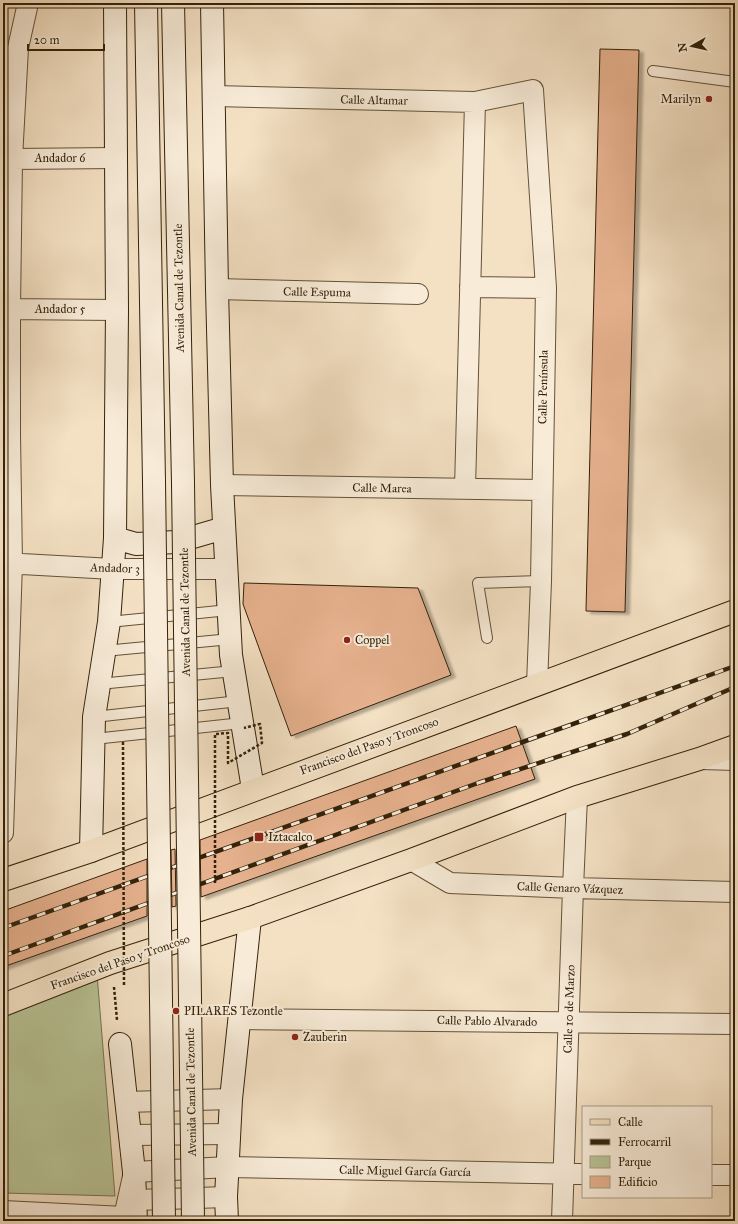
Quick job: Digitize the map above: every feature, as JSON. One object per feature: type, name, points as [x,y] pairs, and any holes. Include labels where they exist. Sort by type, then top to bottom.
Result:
[{"type":"main road","name":"Francisco del Paso y Troncoso","points":[[3,880],[91,851],[253,789],[735,611]]},
{"type":"main road","name":"Francisco del Paso y Troncoso","points":[[3,1005],[110,963],[250,918],[411,860],[577,797],[699,759],[735,746]]},
{"type":"street","points":[[3,832],[7,563],[6,309],[10,48],[28,3]]},
{"type":"street","points":[[91,851],[94,717],[109,622],[115,538],[117,310],[115,3]]},
{"type":"street","points":[[146,3],[164,1221]]},
{"type":"street","name":"Avenida Canal de Tezontle","points":[[173,3],[183,483],[193,1221]]},
{"type":"street","points":[[212,3],[217,289],[224,528],[231,655],[253,789]]},
{"type":"street","name":"Calle Altamar","points":[[214,96],[475,102],[533,90]]},
{"type":"street","name":"Calle Península","points":[[533,90],[546,288],[541,490],[541,581],[537,685]]},
{"type":"street","points":[[465,489],[475,102]]},
{"type":"street","name":"Andador 6","points":[[8,159],[116,158]]},
{"type":"street","points":[[470,287],[546,288]]},
{"type":"street","name":"Calle Espuma","points":[[217,289],[418,294]]},
{"type":"street","name":"Andador 5","points":[[6,309],[117,310]]},
{"type":"street","name":"Calle Marea","points":[[222,485],[541,490]]},
{"type":"street","points":[[115,538],[136,544],[176,542],[224,528]]},
{"type":"street","name":"Andador 3","points":[[7,563],[113,569],[227,569]]},
{"type":"street","points":[[699,759],[735,760]]},
{"type":"street","name":"Calle 10 de Marzo","points":[[562,1221],[577,797]]},
{"type":"street","name":"Calle Genaro Vázquez","points":[[411,860],[450,883],[735,892]]},
{"type":"street","points":[[227,1221],[226,1197],[231,1099],[250,918]]},
{"type":"street","name":"Calle Pablo Alvarado","points":[[239,1019],[735,1024]]},
{"type":"street","points":[[120,1044],[134,1172],[132,1212]]},
{"type":"street","points":[[126,1102],[231,1099]]},
{"type":"street","points":[[131,1135],[229,1134]]},
{"type":"street","name":"Calle Miguel García García","points":[[134,1172],[228,1167],[582,1174]]},
{"type":"street","points":[[712,1175],[735,1175]]},
{"type":"street","points":[[3,1211],[132,1212],[226,1197]]},
{"type":"lane","points":[[652,71],[735,82]]},
{"type":"lane","points":[[487,638],[478,582],[541,581]]},
{"type":"lane","points":[[109,622],[229,610]]},
{"type":"lane","points":[[104,651],[231,639]]},
{"type":"lane","points":[[99,684],[234,671]]},
{"type":"lane","points":[[94,717],[239,701]]},
{"type":"lane","points":[[94,739],[243,726]]},
{"type":"path","points":[[214,890],[215,734],[228,733],[228,763],[262,743],[260,724],[243,726]]},
{"type":"path","points":[[123,742],[124,987]]},
{"type":"path","points":[[114,987],[120,1044]]},
{"type":"green space","points":[[97,974],[115,1196],[3,1193],[3,1013]]},
{"type":"building","points":[[600,49],[639,50],[625,612],[586,611]]},
{"type":"building","name":"Coppel","points":[[244,583],[418,588],[451,675],[291,736],[243,604]]},
{"type":"building","points":[[516,726],[535,779],[201,897],[200,840]]},
{"type":"building","points":[[175,849],[176,906],[172,907],[171,850]]},
{"type":"building","points":[[147,859],[147,916],[3,967],[3,911]]},
{"type":"railway","points":[[3,928],[735,666]]},
{"type":"railway","points":[[3,956],[478,783],[627,734],[735,687]]},
{"type":"place","name":"Marilyn","points":[[709,99]]},
{"type":"place","name":"Coppel","points":[[347,640]]},
{"type":"place","name":"Iztacalco","points":[[259,837]]},
{"type":"place","name":"PILARES Tezontle","points":[[176,1011]]},
{"type":"place","name":"Zauberin","points":[[295,1037]]}]
